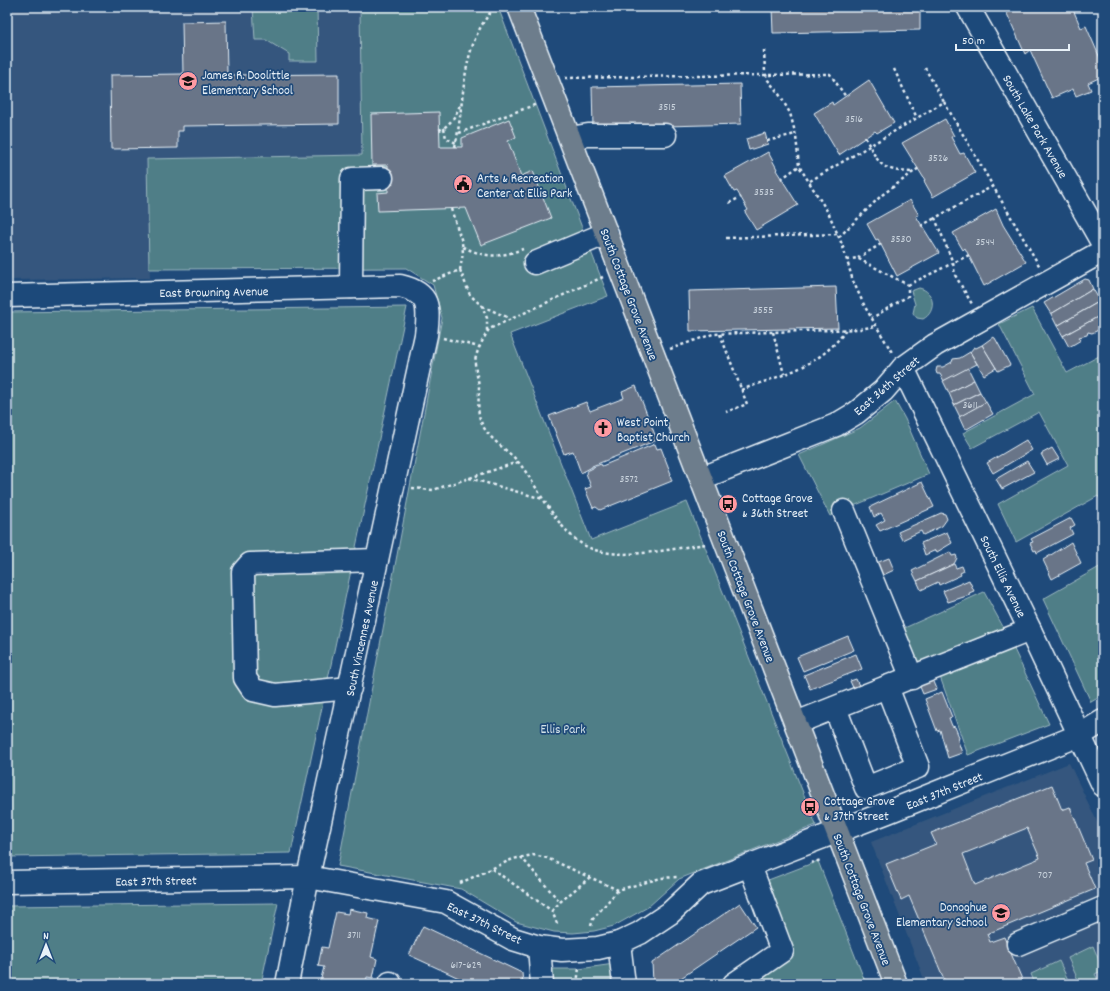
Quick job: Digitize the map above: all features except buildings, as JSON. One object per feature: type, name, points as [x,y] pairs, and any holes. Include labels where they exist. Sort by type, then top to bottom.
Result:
[{"type":"main road","name":"South Cottage Grove Avenue","points":[[519,7],[896,984]]},
{"type":"street","name":"South Lake Park Avenue","points":[[968,7],[1103,244]]},
{"type":"street","points":[[570,138],[588,135],[665,135]]},
{"type":"street","points":[[352,287],[352,179],[382,178]]},
{"type":"street","points":[[535,264],[607,233]]},
{"type":"street","name":"East 36th Street","points":[[702,478],[836,424],[856,413],[883,390],[898,362],[935,345],[1103,251]]},
{"type":"street","name":"East Browning Avenue","points":[[7,296],[400,286],[412,289],[426,288]]},
{"type":"street","name":"South Vincennes Avenue","points":[[287,984],[308,877],[426,335],[428,303],[426,288]]},
{"type":"street","name":"South Ellis Avenue","points":[[898,362],[1030,630],[1103,785]]},
{"type":"street","points":[[844,511],[912,678]]},
{"type":"street","points":[[350,688],[275,695],[254,690],[245,678],[243,572],[250,564],[378,560]]},
{"type":"street","points":[[796,723],[1030,630]]},
{"type":"street","points":[[835,708],[866,788],[876,784],[918,767],[887,687]]},
{"type":"street","name":"East 37th Street","points":[[7,882],[308,877],[446,902],[513,939],[539,947],[562,950],[582,950],[620,943],[640,932],[670,913],[701,884],[888,812],[1080,735],[1103,721]]},
{"type":"street","points":[[876,784],[888,812]]},
{"type":"street","points":[[734,984],[782,951],[750,866]]},
{"type":"street","points":[[1018,944],[1103,908]]},
{"type":"street","points":[[620,943],[624,984]]},
{"type":"street","points":[[539,947],[542,984]]},
{"type":"path","points":[[455,147],[468,57],[483,20],[495,7]]},
{"type":"path","points":[[764,50],[768,80],[790,112],[795,134],[799,166],[810,181],[829,214],[847,260],[853,281],[876,326],[898,362]]},
{"type":"path","points":[[925,68],[1041,269]]},
{"type":"path","points":[[894,69],[917,118]]},
{"type":"path","points":[[565,78],[830,74],[846,97]]},
{"type":"path","points":[[810,181],[944,102]]},
{"type":"path","points":[[439,130],[444,128],[455,116],[462,103]]},
{"type":"path","points":[[458,134],[537,104]]},
{"type":"path","points":[[444,128],[446,138],[456,143]]},
{"type":"path","points":[[767,141],[795,134]]},
{"type":"path","points":[[865,137],[878,161],[889,169],[913,172]]},
{"type":"path","points":[[781,179],[799,166]]},
{"type":"path","points":[[726,238],[838,236],[882,195],[919,168]]},
{"type":"path","points":[[921,226],[993,186]]},
{"type":"path","points":[[729,203],[741,197]]},
{"type":"path","points":[[451,209],[463,253],[460,270],[470,295],[482,306],[510,318]]},
{"type":"path","points":[[935,218],[953,263],[955,275],[974,307]]},
{"type":"path","points":[[847,260],[857,258],[881,244]]},
{"type":"path","points":[[462,247],[479,254],[495,257],[527,247],[535,264]]},
{"type":"path","points":[[908,285],[969,255]]},
{"type":"path","points":[[857,258],[908,285]]},
{"type":"path","points":[[426,288],[460,270]]},
{"type":"path","points":[[603,277],[497,323],[487,332],[475,362],[478,379],[477,402],[480,419],[501,447],[518,462],[543,500],[569,533],[582,544],[595,550],[612,553],[629,553],[707,544]]},
{"type":"path","points":[[872,318],[908,296],[908,285]]},
{"type":"path","points":[[482,306],[487,318],[487,332]]},
{"type":"path","points":[[670,349],[713,334],[847,330],[876,326]]},
{"type":"path","points":[[741,390],[812,363],[837,343],[847,330]]},
{"type":"path","points":[[773,332],[784,374]]},
{"type":"path","points":[[720,334],[747,404],[726,412]]},
{"type":"path","points":[[437,337],[480,347]]},
{"type":"path","points":[[412,488],[433,490],[518,462]]},
{"type":"path","points":[[469,478],[543,500]]},
{"type":"path","points":[[460,884],[521,856],[534,854],[547,858],[618,890]]},
{"type":"path","points":[[521,856],[560,902]]},
{"type":"path","points":[[492,869],[552,911],[558,926]]},
{"type":"path","points":[[591,926],[593,919],[618,890],[661,878],[676,877]]},
{"type":"path","points":[[552,911],[560,902],[589,878]]},
{"type":"path","points":[[577,984],[579,968]]},
{"type":"shaded area","name":"James R. Doolittle Elementary School","points":[[7,7],[360,7],[362,155],[147,159],[150,278],[7,280]]},
{"type":"shaded area","name":"Donoghue Elementary School","points":[[1069,763],[1103,834],[1103,984],[926,984],[871,842]]},
{"type":"green space","points":[[253,7],[317,7],[318,61],[289,61],[289,54],[266,40],[255,40]]},
{"type":"green space","name":"Ellis Park","points":[[360,7],[498,7],[608,296],[510,334],[591,540],[687,502],[816,825],[679,879],[648,907],[614,926],[594,931],[573,933],[554,932],[516,922],[461,889],[338,866],[442,318],[433,285],[406,268],[149,269],[147,159],[362,155]]},
{"type":"green space","points":[[919,288],[928,293],[932,302],[931,312],[923,319],[917,318],[913,313],[915,304],[911,291]]},
{"type":"green space","points":[[407,307],[291,853],[7,857],[7,312]]},
{"type":"green space","points":[[1032,308],[1067,373],[1103,354],[1103,503],[1098,496],[1016,542],[998,504],[1068,465],[1039,412],[972,448],[963,433],[1035,394],[999,324]]},
{"type":"green space","points":[[895,401],[905,419],[929,474],[830,516],[799,455],[860,428]]},
{"type":"green space","points":[[1103,565],[1103,695],[1091,702],[1043,599]]},
{"type":"green space","points":[[984,592],[1007,634],[916,669],[900,630]]},
{"type":"green space","points":[[1012,645],[1049,724],[968,755],[939,674]]},
{"type":"green space","points":[[818,861],[866,984],[751,984],[790,957],[763,882]]},
{"type":"green space","points":[[278,903],[261,984],[7,984],[7,906]]},
{"type":"green space","points":[[1093,946],[1103,970],[1095,974],[1099,982],[1094,984],[1080,984],[1068,958]]},
{"type":"green space","points":[[1059,961],[1070,984],[1035,984],[1031,974]]},
{"type":"green space","points":[[614,964],[615,984],[550,984],[549,969],[579,969]]},
{"type":"place","name":"James R. Doolittle Elementary School","points":[[188,81]]},
{"type":"place","name":"Arts & Recreation Center at Ellis Park","points":[[463,184]]},
{"type":"place","name":"West Point Baptist Church","points":[[603,428]]},
{"type":"place","name":"Cottage Grove & 36th Street","points":[[728,504]]},
{"type":"place","name":"Cottage Grove & 37th Street","points":[[810,807]]},
{"type":"place","name":"Donoghue Elementary School","points":[[1001,913]]}]
